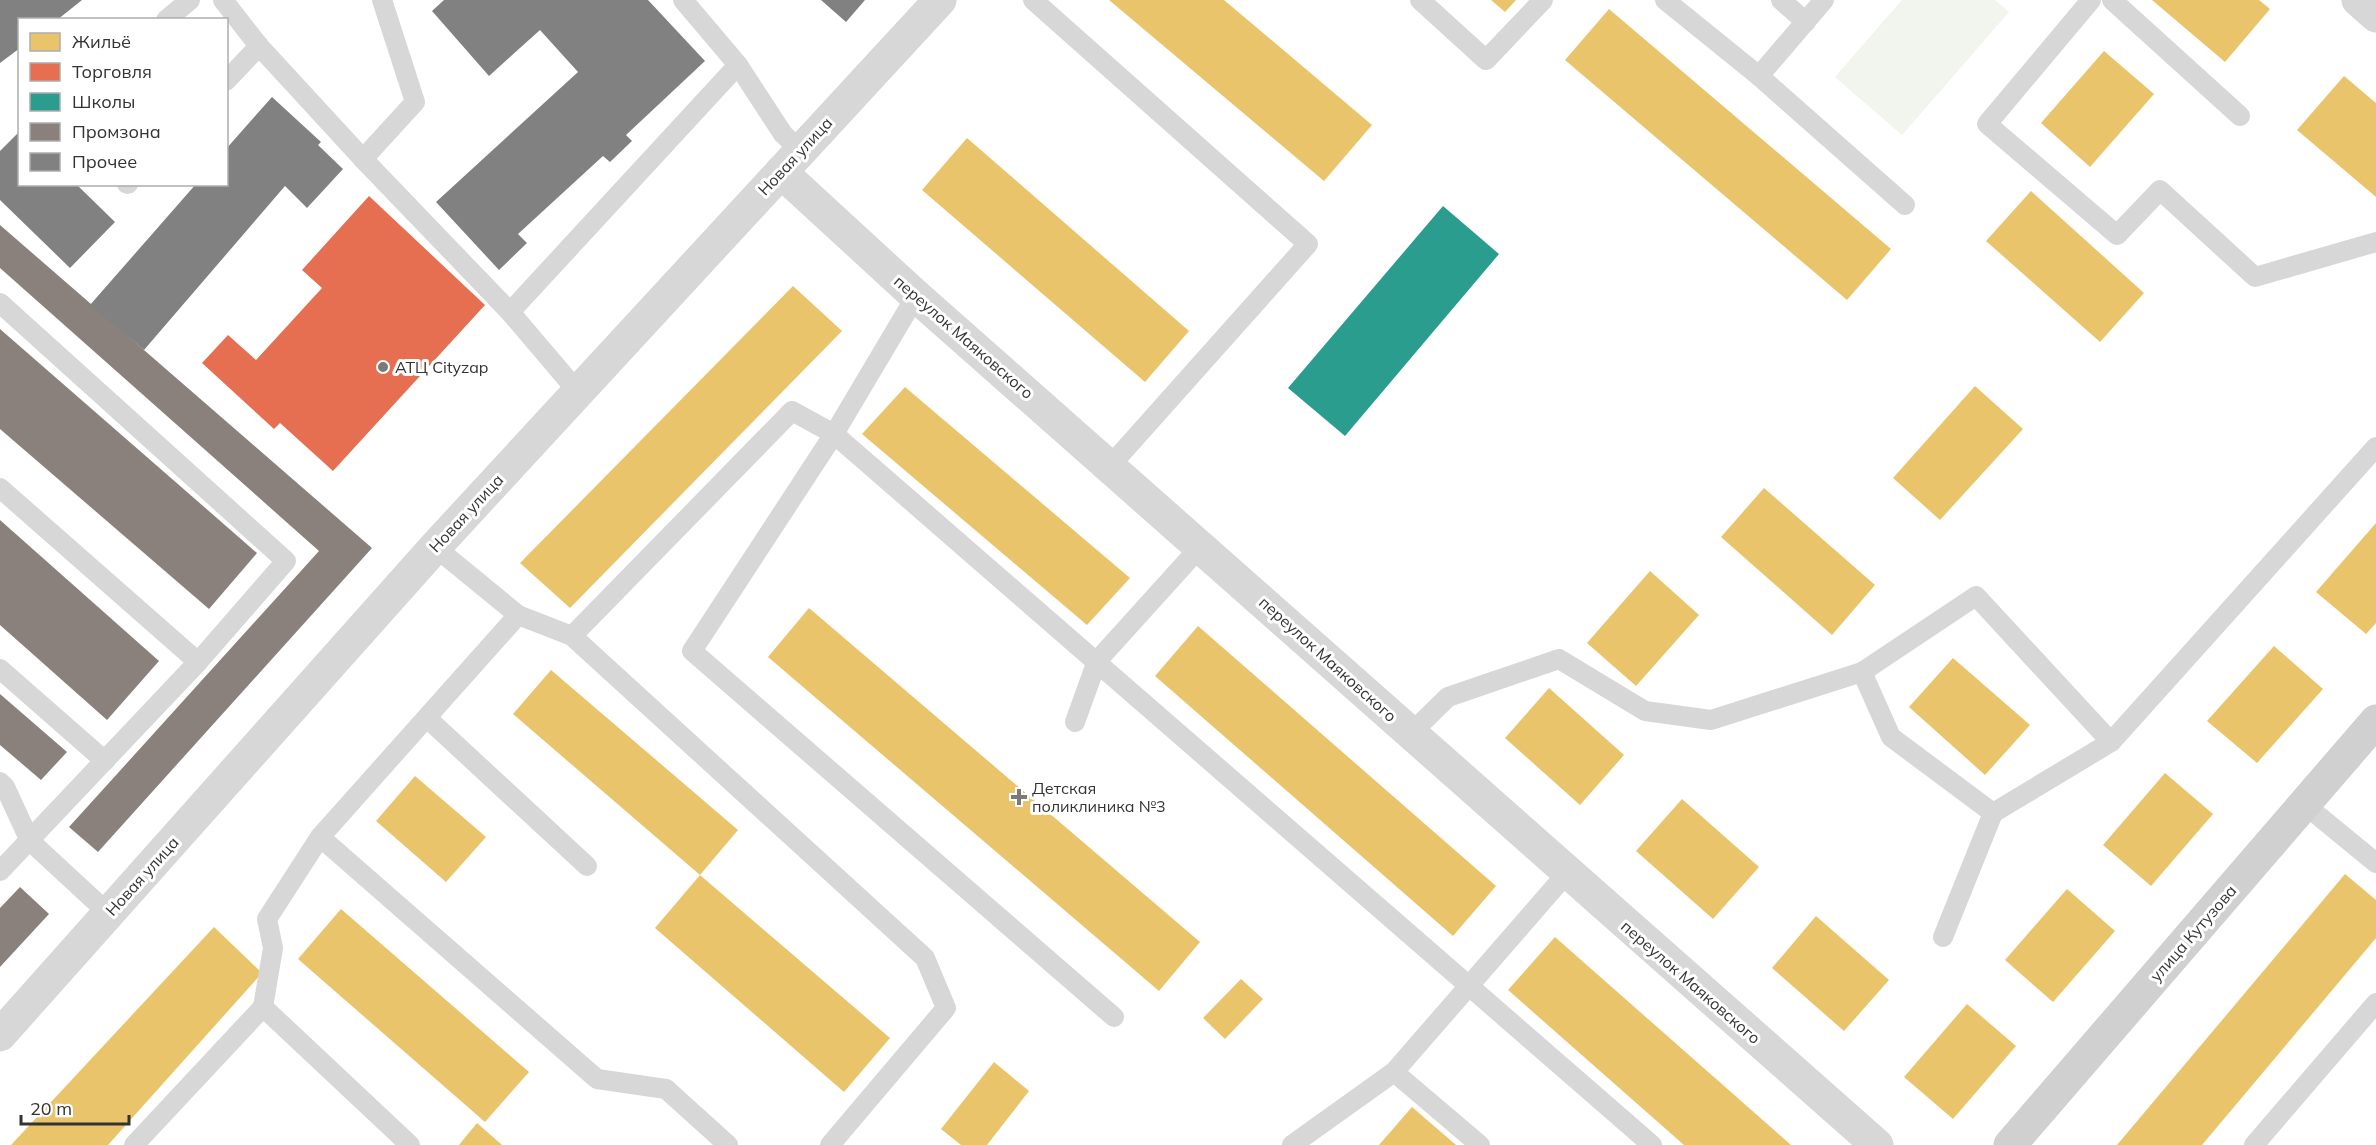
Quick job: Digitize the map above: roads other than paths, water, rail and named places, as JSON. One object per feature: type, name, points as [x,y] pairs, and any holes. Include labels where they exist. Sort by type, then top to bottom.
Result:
[{"type":"street","name":"Новая улица","points":[[0,1035],[435,547],[940,0]]},
{"type":"street","points":[[2358,0],[2376,16]]},
{"type":"street","name":"переулок Маяковского","points":[[790,161],[916,296],[1877,1145]]},
{"type":"street","name":"улица Кутузова","points":[[2010,1145],[2376,721]]},
{"type":"lane","points":[[168,18],[190,0]]},
{"type":"lane","points":[[223,0],[259,46],[363,159],[510,312],[578,392]]},
{"type":"lane","points":[[363,159],[415,102],[382,0]]},
{"type":"lane","points":[[683,0],[738,65],[783,134],[790,161]]},
{"type":"lane","points":[[1033,0],[1308,244],[1110,466]]},
{"type":"lane","points":[[1420,0],[1486,60],[1543,0]]},
{"type":"lane","points":[[1665,0],[1760,76],[1905,205]]},
{"type":"lane","points":[[1781,0],[1806,22]]},
{"type":"lane","points":[[1760,76],[1824,0]]},
{"type":"lane","points":[[2091,0],[1987,124],[2117,235],[2160,190],[2255,277],[2376,242]]},
{"type":"lane","points":[[2112,0],[2240,116]]},
{"type":"lane","points":[[228,79],[259,46]]},
{"type":"lane","points":[[510,312],[738,65]]},
{"type":"lane","points":[[916,296],[834,434],[692,651],[1114,1017]]},
{"type":"lane","points":[[0,303],[286,561],[198,662],[0,872]]},
{"type":"lane","points":[[572,636],[792,411],[834,434],[1652,1145]]},
{"type":"lane","points":[[1943,936],[1993,813],[2111,742],[2376,447]]},
{"type":"lane","points":[[0,488],[198,662]]},
{"type":"lane","points":[[1075,722],[1097,661],[1201,546]]},
{"type":"lane","points":[[435,547],[518,615],[572,636],[925,958],[946,1008],[843,1141]]},
{"type":"lane","points":[[1411,733],[1448,697],[1559,659],[1645,711],[1711,720],[1862,672],[1976,596],[2111,742]]},
{"type":"lane","points":[[134,1145],[263,1007],[273,948],[267,919],[320,837],[518,615]]},
{"type":"lane","points":[[0,669],[105,761]]},
{"type":"lane","points":[[1862,672],[1891,737],[1993,813]]},
{"type":"lane","points":[[427,718],[587,866]]},
{"type":"lane","points":[[0,782],[5,787],[30,841],[108,914]]},
{"type":"lane","points":[[2304,804],[2376,863]]},
{"type":"lane","points":[[320,837],[597,1079],[666,1089],[728,1145]]},
{"type":"lane","points":[[1292,1145],[1394,1072],[1567,873]]},
{"type":"lane","points":[[2254,1145],[2376,1003]]},
{"type":"lane","points":[[263,1007],[410,1145]]},
{"type":"lane","points":[[1394,1072],[1480,1145]]},
{"type":"place","name":"АТЦ Cityzap","points":[[383,367]]},
{"type":"place","name":"Детская поликлиника №3","points":[[1019,797]]}]
